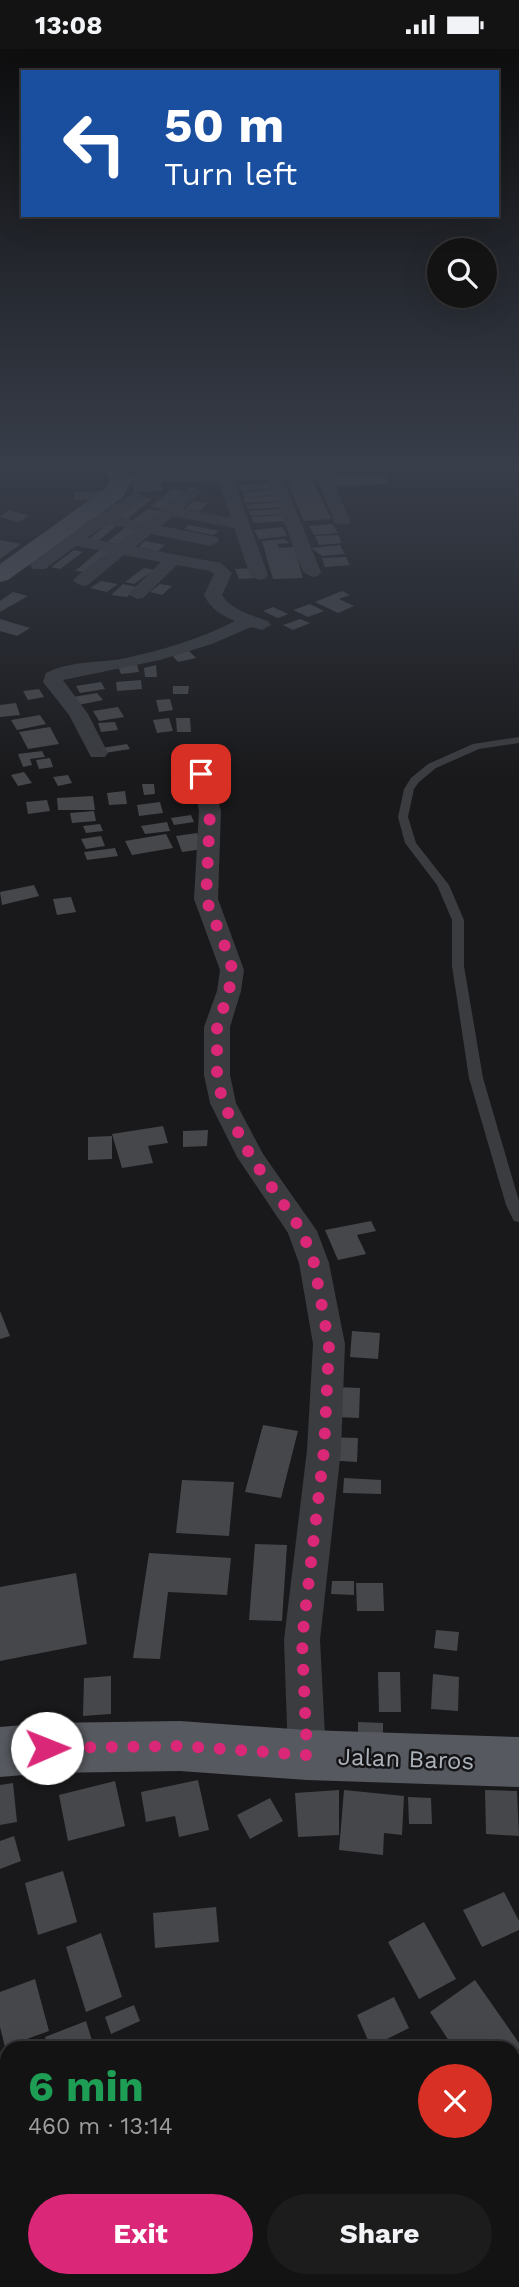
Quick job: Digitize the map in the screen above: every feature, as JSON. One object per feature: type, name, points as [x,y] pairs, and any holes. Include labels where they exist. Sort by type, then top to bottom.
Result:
[{"type":"main road","name":"Jalan Baros","points":[[0,1752],[47,1748],[180,1746],[307,1755],[519,1762]]},
{"type":"street","points":[[82,581],[93,572]]},
{"type":"street","points":[[137,594],[160,572]]},
{"type":"street","points":[[98,753],[78,714],[52,682],[55,675],[152,657],[259,624],[224,609],[213,599],[222,572]]},
{"type":"street","points":[[201,774],[210,811],[206,899],[232,970],[217,1037],[217,1076],[223,1103],[251,1157],[302,1231],[314,1263],[329,1345],[324,1450],[302,1640],[307,1755]]},
{"type":"lane","points":[[519,740],[477,746],[432,766],[415,780],[409,789],[403,817],[411,843],[443,885],[458,920],[458,966],[476,1078],[513,1205],[519,1217]]},
{"type":"building","points":[[138,572],[151,572],[134,584],[125,582]]},
{"type":"building","points":[[236,572],[253,572],[255,578],[239,579]]},
{"type":"building","points":[[271,572],[301,572],[303,578],[273,579]]},
{"type":"building","points":[[101,581],[118,584],[107,592],[90,588]]},
{"type":"building","points":[[123,584],[137,587],[127,597],[111,595]]},
{"type":"building","points":[[160,584],[172,586],[162,595],[150,592]]},
{"type":"building","points":[[342,591],[350,595],[339,599],[354,606],[338,613],[315,602]]},
{"type":"building","points":[[13,592],[28,596],[0,612],[0,601]]},
{"type":"building","points":[[310,604],[324,611],[308,617],[293,610]]},
{"type":"building","points":[[273,607],[288,614],[278,618],[263,611]]},
{"type":"building","points":[[0,619],[30,628],[17,636],[0,631]]},
{"type":"building","points":[[300,619],[310,623],[293,630],[283,625]]},
{"type":"building","points":[[188,650],[196,658],[178,662],[170,653]]},
{"type":"building","points":[[137,665],[139,672],[121,674],[118,666]]},
{"type":"building","points":[[156,665],[157,677],[145,677],[144,668]]},
{"type":"building","points":[[141,680],[142,689],[117,691],[116,682]]},
{"type":"building","points":[[101,682],[105,689],[80,693],[76,686]]},
{"type":"building","points":[[173,686],[189,686],[188,694],[173,694]]},
{"type":"building","points":[[39,689],[44,697],[28,700],[23,691]]},
{"type":"building","points":[[97,693],[103,700],[78,705],[73,697]]},
{"type":"building","points":[[170,699],[173,710],[159,712],[156,700]]},
{"type":"building","points":[[16,703],[20,715],[0,717],[0,705]]},
{"type":"building","points":[[118,707],[124,717],[99,721],[93,711]]},
{"type":"building","points":[[40,715],[46,724],[17,730],[11,720]]},
{"type":"building","points":[[169,718],[173,731],[157,733],[153,720]]},
{"type":"building","points":[[176,718],[190,718],[191,732],[177,732]]},
{"type":"building","points":[[115,722],[118,730],[101,732],[98,723]]},
{"type":"building","points":[[50,727],[59,744],[28,749],[19,732]]},
{"type":"building","points":[[127,744],[130,749],[105,753],[102,748]]},
{"type":"building","points":[[42,751],[45,757],[30,759],[32,765],[23,767],[18,754]]},
{"type":"building","points":[[50,758],[53,767],[39,769],[36,760]]},
{"type":"building","points":[[24,772],[32,783],[18,786],[11,775]]},
{"type":"building","points":[[68,775],[72,783],[58,786],[53,777]]},
{"type":"building","points":[[142,784],[154,784],[155,794],[144,795]]},
{"type":"building","points":[[125,791],[127,804],[109,805],[107,793]]},
{"type":"building","points":[[93,796],[95,810],[58,810],[57,798]]},
{"type":"building","points":[[47,800],[50,811],[28,814],[26,802]]},
{"type":"building","points":[[160,802],[163,813],[139,816],[137,805]]},
{"type":"building","points":[[94,811],[96,821],[72,823],[70,813]]},
{"type":"building","points":[[191,815],[194,822],[174,825],[171,818]]},
{"type":"building","points":[[167,822],[170,831],[145,834],[141,826]]},
{"type":"building","points":[[100,824],[103,831],[86,833],[83,826]]},
{"type":"building","points":[[197,833],[203,849],[182,852],[176,836]]},
{"type":"building","points":[[166,834],[173,848],[132,855],[125,841]]},
{"type":"building","points":[[101,836],[105,846],[86,849],[81,839]]},
{"type":"building","points":[[115,848],[118,856],[87,860],[84,852]]},
{"type":"building","points":[[34,885],[39,896],[2,905],[0,892]]},
{"type":"building","points":[[71,897],[76,912],[57,915],[53,899]]},
{"type":"building","points":[[163,1126],[168,1143],[148,1146],[153,1163],[122,1168],[112,1134]]},
{"type":"building","points":[[208,1130],[207,1146],[183,1147],[183,1131]]},
{"type":"building","points":[[112,1136],[112,1159],[88,1160],[88,1137]]},
{"type":"building","points":[[371,1221],[376,1231],[357,1235],[366,1254],[338,1260],[325,1230]]},
{"type":"building","points":[[0,1311],[10,1336],[0,1339]]},
{"type":"building","points":[[352,1331],[380,1333],[378,1359],[350,1357]]},
{"type":"building","points":[[335,1387],[360,1388],[359,1418],[334,1417]]},
{"type":"building","points":[[263,1425],[298,1431],[281,1498],[245,1492]]},
{"type":"building","points":[[327,1437],[358,1438],[357,1462],[326,1460]]},
{"type":"building","points":[[344,1478],[381,1480],[381,1494],[343,1493]]},
{"type":"building","points":[[182,1480],[234,1482],[229,1536],[176,1533]]},
{"type":"building","points":[[255,1544],[287,1545],[282,1621],[249,1620]]},
{"type":"building","points":[[149,1553],[231,1558],[227,1595],[168,1592],[160,1659],[133,1658]]},
{"type":"building","points":[[76,1573],[87,1644],[0,1661],[0,1587]]},
{"type":"building","points":[[332,1581],[354,1581],[354,1595],[331,1594]]},
{"type":"building","points":[[356,1583],[383,1583],[384,1611],[357,1611]]},
{"type":"building","points":[[436,1630],[459,1632],[457,1651],[434,1648]]},
{"type":"building","points":[[378,1672],[400,1672],[401,1712],[379,1712]]},
{"type":"building","points":[[433,1674],[459,1677],[458,1711],[431,1709]]},
{"type":"building","points":[[111,1676],[111,1714],[83,1716],[84,1678]]},
{"type":"building","points":[[358,1722],[383,1723],[383,1744],[358,1743]]},
{"type":"building","points":[[198,1780],[209,1830],[179,1837],[175,1816],[146,1822],[141,1792]]},
{"type":"building","points":[[115,1781],[125,1826],[68,1841],[59,1795]]},
{"type":"building","points":[[13,1783],[17,1822],[0,1825],[0,1785]]},
{"type":"building","points":[[339,1790],[339,1835],[298,1837],[295,1793]]},
{"type":"building","points":[[344,1790],[404,1796],[402,1835],[384,1833],[383,1855],[339,1850]]},
{"type":"building","points":[[485,1790],[517,1791],[519,1836],[486,1834]]},
{"type":"building","points":[[408,1797],[431,1798],[432,1824],[409,1824]]},
{"type":"building","points":[[270,1798],[283,1821],[250,1839],[237,1815]]},
{"type":"building","points":[[14,1836],[21,1861],[0,1869],[0,1841]]},
{"type":"building","points":[[63,1871],[77,1922],[38,1935],[25,1883]]},
{"type":"building","points":[[504,1892],[519,1921],[519,1930],[482,1947],[463,1910]]},
{"type":"building","points":[[216,1907],[219,1942],[155,1948],[153,1913]]},
{"type":"building","points":[[424,1922],[456,1979],[419,1999],[388,1942]]},
{"type":"building","points":[[101,1933],[122,1997],[86,2012],[66,1947]]},
{"type":"building","points":[[35,1979],[49,2031],[22,2041],[4,2041],[0,2027],[0,1992]]},
{"type":"building","points":[[475,1980],[518,2041],[449,2041],[430,2012]]},
{"type":"building","points":[[394,1997],[409,2028],[383,2041],[368,2041],[357,2015]]},
{"type":"building","points":[[134,2005],[140,2021],[111,2034],[105,2017]]},
{"type":"building","points":[[86,2021],[92,2041],[46,2041],[45,2037]]},
{"type":"route","points":[[47,1748],[180,1746],[307,1755],[302,1640],[324,1450],[329,1345],[314,1263],[302,1231],[251,1157],[223,1103],[215,1056],[217,1027],[229,991],[232,970],[206,899],[210,811],[201,774]]}]
